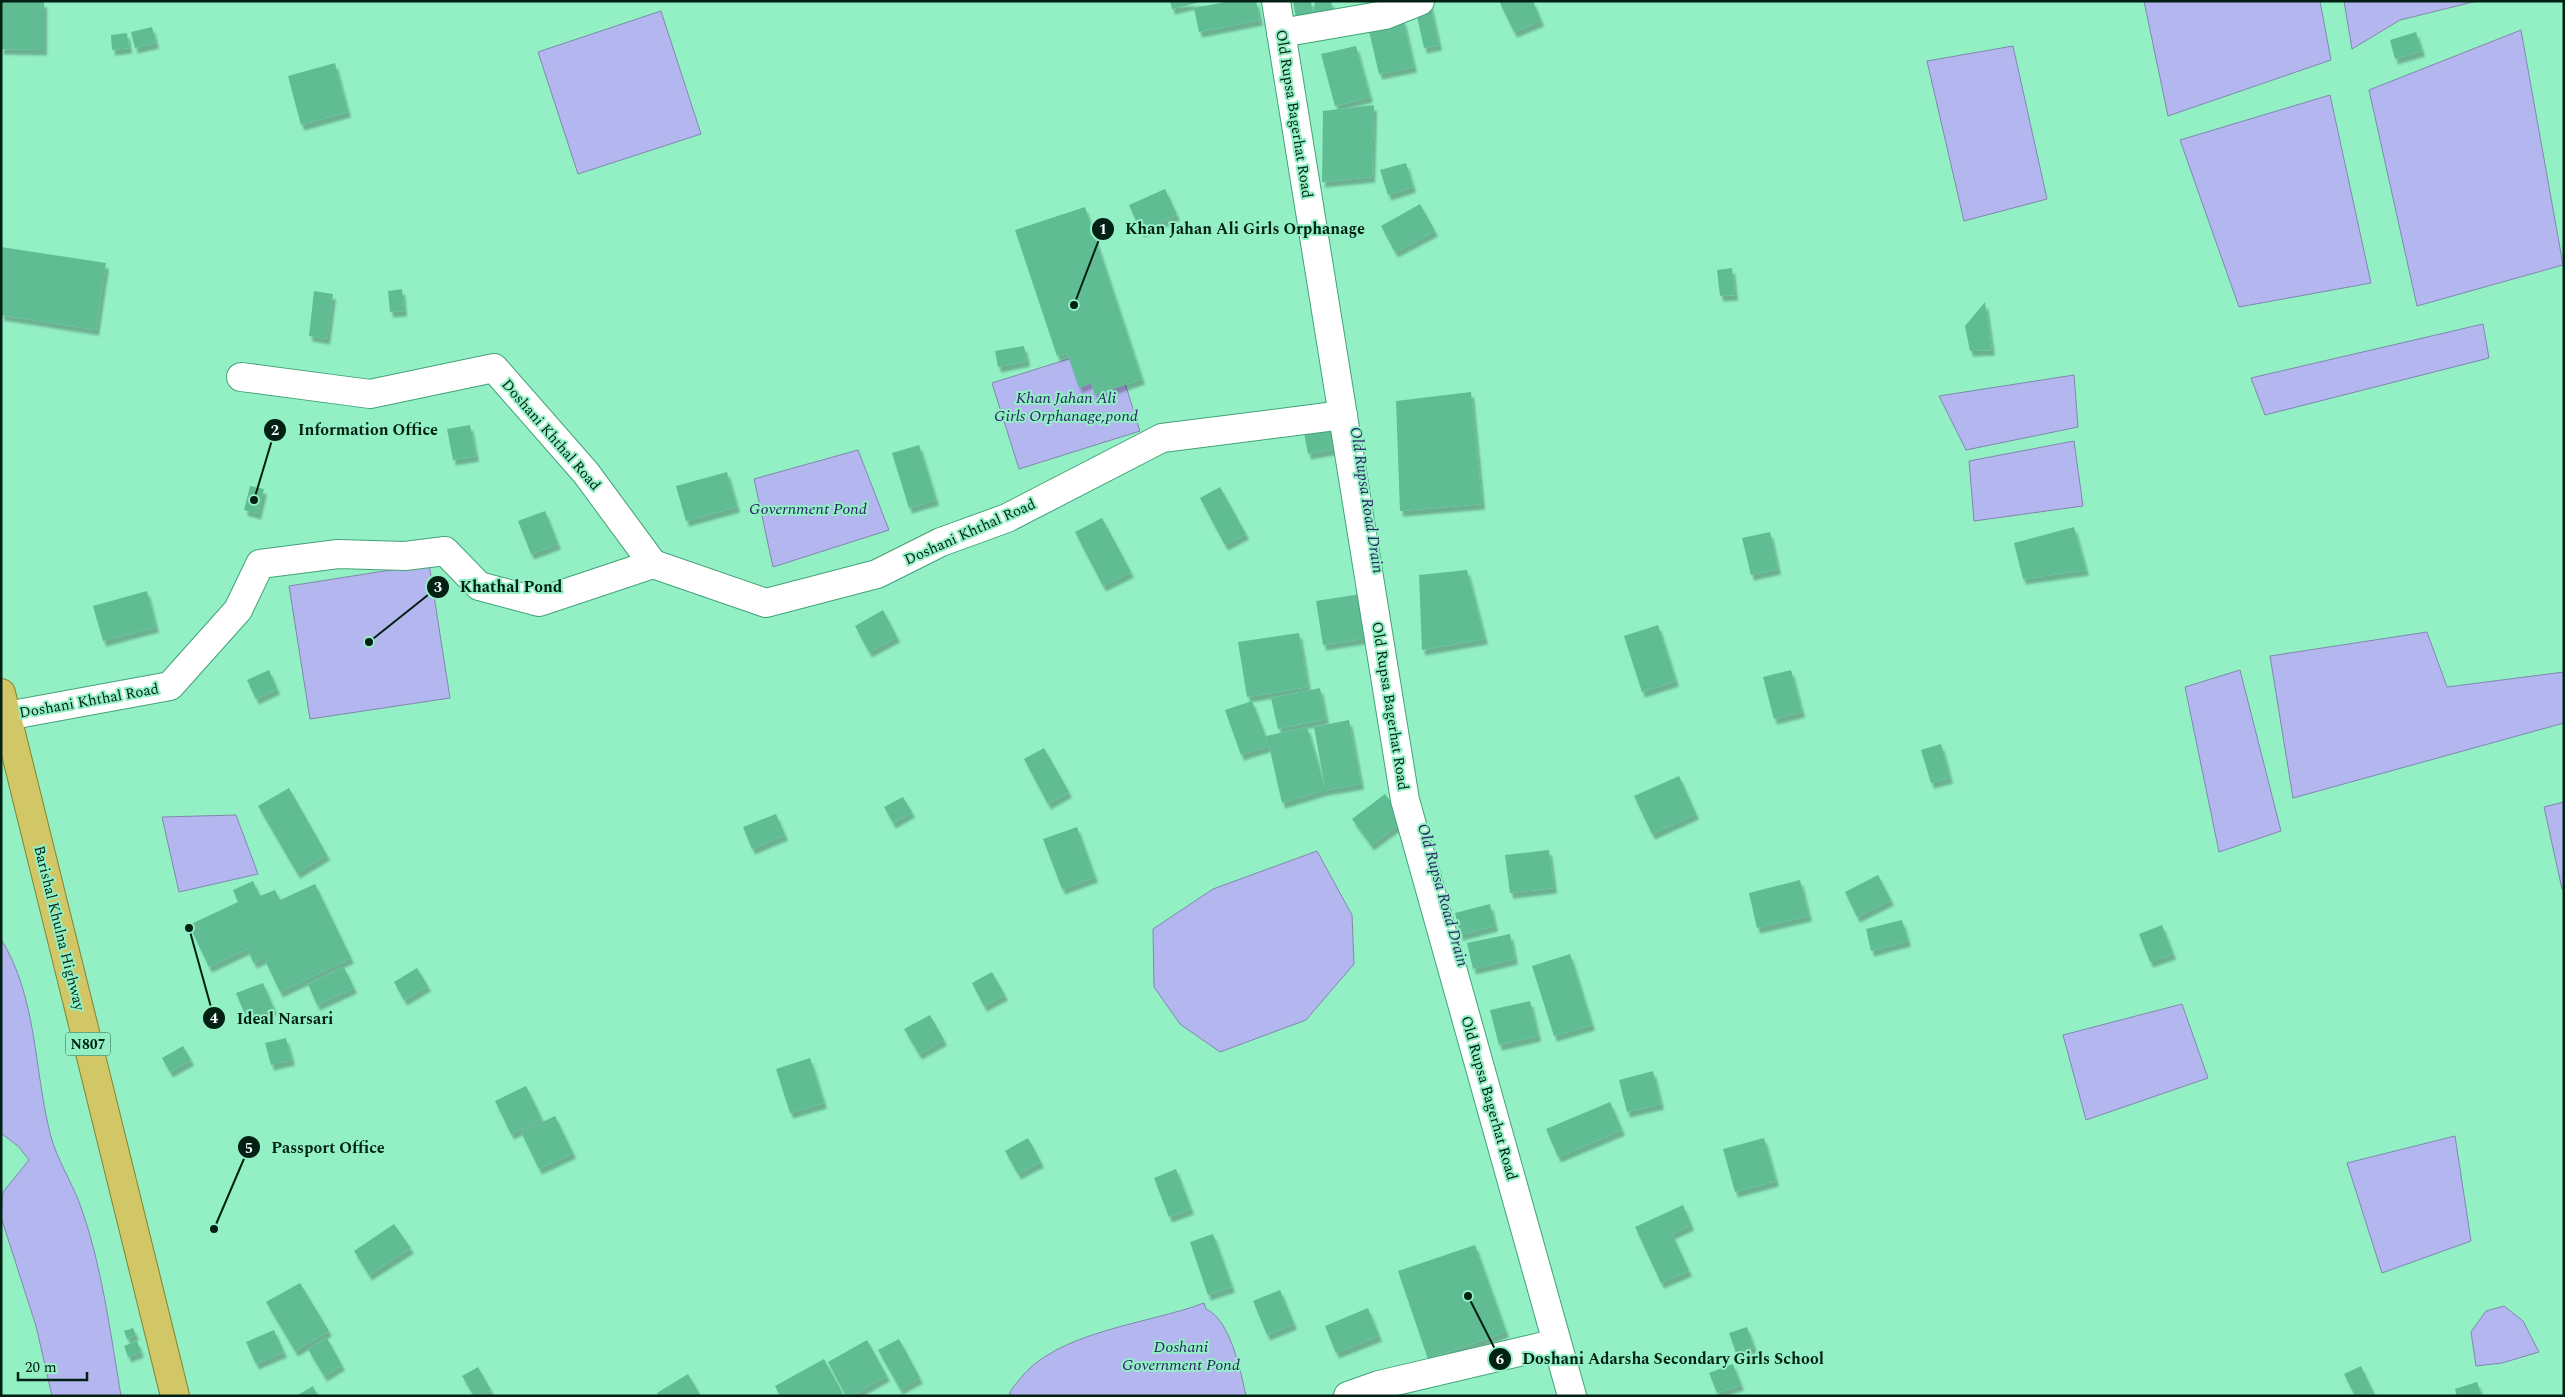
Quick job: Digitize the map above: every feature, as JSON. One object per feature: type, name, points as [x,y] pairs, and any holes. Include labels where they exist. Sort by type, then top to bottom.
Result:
[{"type":"highway","name":"Barishal Khulna Highway","points":[[3,709],[175,1396]]},
{"type":"street","name":"Old Rupsa Bagerhat Road","points":[[1276,1],[1405,800],[1572,1396]]},
{"type":"street","points":[[1281,34],[1385,15],[1420,1]]},
{"type":"street","name":"Doshani Khthal Road","points":[[241,377],[370,394],[494,368],[586,472],[653,564],[766,603],[877,574],[941,542],[1007,518],[1162,438],[1343,415]]},
{"type":"street","name":"Doshani Khthal Road","points":[[3,709],[170,686],[238,610],[260,564],[338,554],[405,556],[445,551],[479,586],[538,602],[653,564]]},
{"type":"street","points":[[1348,1396],[1378,1385],[1552,1344]]},
{"type":"water","points":[[2144,1],[2320,1],[2331,60],[2168,116]]},
{"type":"water","points":[[2344,1],[2477,1],[2400,20],[2352,49]]},
{"type":"water","points":[[661,11],[701,134],[578,174],[538,52]]},
{"type":"water","points":[[2521,30],[2563,265],[2417,306],[2369,90]]},
{"type":"water","points":[[2013,46],[2047,199],[1964,221],[1927,61]]},
{"type":"water","points":[[2330,95],[2371,283],[2239,307],[2180,140]]},
{"type":"water","points":[[2483,324],[2489,358],[2265,415],[2251,378]]},
{"type":"water","name":"Khan Jahan Ali Girls Orphanage,pond","points":[[1113,345],[1140,431],[1019,469],[992,383]]},
{"type":"water","points":[[2074,375],[2078,427],[1966,450],[1939,396]]},
{"type":"water","points":[[2074,441],[2083,506],[1974,521],[1969,461]]},
{"type":"water","name":"Government Pond","points":[[858,450],[889,530],[773,567],[754,479]]},
{"type":"water","points":[[429,564],[450,698],[310,719],[289,586]]},
{"type":"water","points":[[2427,632],[2447,687],[2564,672],[2564,723],[2293,798],[2270,656]]},
{"type":"water","points":[[2240,670],[2281,831],[2219,852],[2185,687]]},
{"type":"water","points":[[2564,802],[2564,888],[2562,889],[2544,807]]},
{"type":"water","points":[[236,815],[258,874],[179,892],[162,817]]},
{"type":"water","points":[[1317,851],[1352,915],[1354,964],[1306,1020],[1220,1052],[1180,1024],[1154,987],[1153,929],[1213,889]]},
{"type":"water","points":[[1,939],[13,961],[22,985],[53,1143],[78,1200],[89,1232],[105,1302],[121,1396],[52,1396],[36,1326],[1,1217],[3,1192],[29,1160],[19,1147],[1,1133]]},
{"type":"water","points":[[2182,1004],[2208,1078],[2086,1120],[2063,1035]]},
{"type":"water","points":[[2455,1136],[2471,1241],[2382,1273],[2347,1163]]},
{"type":"water","name":"Doshani Government Pond","points":[[1204,1303],[1206,1309],[1222,1323],[1228,1335],[1246,1396],[1009,1396],[1014,1386],[1035,1363],[1056,1350],[1105,1331]]},
{"type":"water","points":[[2504,1306],[2523,1321],[2539,1352],[2502,1363],[2476,1366],[2471,1332],[2486,1311]]},
{"type":"building","points":[[1,1],[44,2],[44,50],[1,49]]},
{"type":"building","points":[[1170,1],[1201,1],[1201,2],[1172,9]]},
{"type":"building","points":[[1231,1],[1256,1],[1260,20],[1199,32],[1194,8]]},
{"type":"building","points":[[1293,1],[1311,1],[1313,15],[1296,17]]},
{"type":"building","points":[[1315,1],[1331,1],[1333,10],[1313,15]]},
{"type":"building","points":[[1499,1],[1533,1],[1541,21],[1514,32]]},
{"type":"building","points":[[1430,4],[1439,45],[1424,48],[1415,7]]},
{"type":"building","points":[[1403,19],[1414,67],[1379,74],[1368,27]]},
{"type":"building","points":[[152,27],[156,43],[135,48],[131,32]]},
{"type":"building","points":[[2416,32],[2422,51],[2395,59],[2390,40]]},
{"type":"building","points":[[127,33],[129,48],[112,50],[111,35]]},
{"type":"building","points":[[1356,46],[1370,97],[1335,106],[1321,54]]},
{"type":"building","points":[[335,63],[348,112],[301,125],[288,76]]},
{"type":"building","points":[[1374,105],[1372,177],[1322,182],[1323,111]]},
{"type":"building","points":[[1406,163],[1413,187],[1388,195],[1380,170]]},
{"type":"building","points":[[1165,189],[1177,215],[1141,232],[1129,205]]},
{"type":"building","points":[[1420,204],[1435,231],[1395,252],[1381,226]]},
{"type":"building","points":[[1085,207],[1142,379],[1095,395],[1091,383],[1079,388],[1067,353],[1057,356],[1015,230]]},
{"type":"building","points":[[1,247],[106,263],[96,330],[1,315]]},
{"type":"building","points":[[1732,268],[1735,295],[1720,296],[1717,270]]},
{"type":"building","points":[[402,289],[404,311],[390,312],[388,291]]},
{"type":"building","points":[[314,291],[333,294],[327,339],[309,336]]},
{"type":"building","points":[[1985,302],[1992,350],[1970,351],[1965,326]]},
{"type":"building","points":[[1024,346],[1027,361],[998,367],[995,351]]},
{"type":"building","points":[[1471,392],[1482,504],[1400,511],[1396,401]]},
{"type":"building","points":[[470,425],[476,456],[453,460],[447,429]]},
{"type":"building","points":[[1332,427],[1336,449],[1308,454],[1304,432]]},
{"type":"building","points":[[919,445],[936,500],[909,508],[892,453]]},
{"type":"building","points":[[727,472],[737,507],[686,521],[676,486]]},
{"type":"building","points":[[250,486],[264,489],[258,514],[244,510]]},
{"type":"building","points":[[1220,487],[1246,534],[1225,545],[1200,498]]},
{"type":"building","points":[[545,511],[558,544],[531,554],[518,521]]},
{"type":"building","points":[[1102,518],[1131,572],[1103,586],[1075,532]]},
{"type":"building","points":[[2074,527],[2086,570],[2023,579],[2014,543]]},
{"type":"building","points":[[1770,532],[1778,569],[1751,575],[1742,538]]},
{"type":"building","points":[[1467,570],[1485,639],[1422,650],[1419,575]]},
{"type":"building","points":[[147,591],[156,627],[103,641],[93,606]]},
{"type":"building","points":[[1367,593],[1374,637],[1323,645],[1316,601]]},
{"type":"building","points":[[883,610],[897,637],[869,652],[855,626]]},
{"type":"building","points":[[1658,625],[1676,681],[1642,692],[1624,636]]},
{"type":"building","points":[[1299,633],[1308,687],[1247,697],[1238,642]]},
{"type":"building","points":[[269,670],[277,689],[256,699],[247,680]]},
{"type":"building","points":[[1791,670],[1802,712],[1774,719],[1763,677]]},
{"type":"building","points":[[1320,688],[1326,719],[1278,729],[1271,698]]},
{"type":"building","points":[[1252,701],[1268,743],[1266,736],[1307,727],[1325,788],[1314,727],[1349,720],[1361,784],[1325,790],[1282,803],[1269,746],[1241,755],[1225,710]]},
{"type":"building","points":[[1941,744],[1950,778],[1931,783],[1921,750]]},
{"type":"building","points":[[1044,748],[1069,792],[1048,804],[1024,759]]},
{"type":"building","points":[[1679,776],[1696,814],[1652,834],[1634,796]]},
{"type":"building","points":[[289,788],[327,855],[297,873],[258,806]]},
{"type":"building","points":[[1385,794],[1405,820],[1371,845],[1352,819]]},
{"type":"building","points":[[903,797],[912,812],[893,823],[884,807]]},
{"type":"building","points":[[776,814],[785,835],[752,849],[743,827]]},
{"type":"building","points":[[1077,827],[1095,877],[1062,889],[1043,839]]},
{"type":"building","points":[[1549,850],[1554,888],[1510,893],[1505,855]]},
{"type":"building","points":[[1878,875],[1891,900],[1857,917],[1845,892]]},
{"type":"building","points":[[1800,880],[1809,916],[1757,928],[1749,893]]},
{"type":"building","points":[[253,881],[260,896],[275,890],[280,900],[315,884],[351,958],[280,992],[264,958],[254,963],[247,949],[209,967],[189,925],[238,902],[233,890]]},
{"type":"building","points":[[1490,904],[1495,926],[1460,935],[1455,913]]},
{"type":"building","points":[[1902,920],[1908,941],[1871,951],[1866,929]]},
{"type":"building","points":[[2162,925],[2173,954],[2150,962],[2139,934]]},
{"type":"building","points":[[1510,934],[1515,959],[1473,969],[1467,943]]},
{"type":"building","points":[[1570,954],[1592,1025],[1554,1036],[1532,966]]},
{"type":"building","points":[[344,967],[354,988],[317,1005],[308,984]]},
{"type":"building","points":[[417,968],[428,986],[404,1000],[394,982]]},
{"type":"building","points":[[992,972],[1005,995],[984,1006],[972,983]]},
{"type":"building","points":[[263,983],[274,1009],[247,1019],[236,993]]},
{"type":"building","points":[[1530,1001],[1538,1036],[1499,1045],[1490,1010]]},
{"type":"building","points":[[930,1015],[944,1040],[919,1054],[904,1029]]},
{"type":"building","points":[[286,1038],[292,1060],[271,1065],[265,1043]]},
{"type":"building","points":[[183,1046],[191,1060],[170,1072],[162,1058]]},
{"type":"building","points":[[810,1058],[824,1103],[790,1113],[776,1069]]},
{"type":"building","points":[[1653,1071],[1661,1104],[1627,1112],[1619,1080]]},
{"type":"building","points":[[526,1086],[542,1119],[511,1134],[495,1101]]},
{"type":"building","points":[[1610,1102],[1622,1130],[1558,1157],[1546,1129]]},
{"type":"building","points":[[555,1116],[573,1153],[539,1169],[521,1132]]},
{"type":"building","points":[[1028,1138],[1041,1162],[1018,1174],[1005,1151]]},
{"type":"building","points":[[1764,1138],[1776,1181],[1735,1192],[1723,1149]]},
{"type":"building","points":[[1176,1169],[1191,1209],[1169,1217],[1154,1178]]},
{"type":"building","points":[[1683,1205],[1691,1225],[1672,1234],[1689,1271],[1661,1283],[1635,1227]]},
{"type":"building","points":[[394,1224],[411,1248],[369,1275],[354,1251]]},
{"type":"building","points":[[1213,1234],[1232,1287],[1208,1295],[1190,1242]]},
{"type":"building","points":[[1475,1245],[1506,1332],[1428,1359],[1398,1271]]},
{"type":"building","points":[[300,1283],[329,1331],[295,1351],[266,1302]]},
{"type":"building","points":[[1280,1290],[1294,1324],[1267,1335],[1253,1301]]},
{"type":"building","points":[[1368,1308],[1379,1336],[1336,1353],[1325,1326]]},
{"type":"building","points":[[1747,1327],[1754,1347],[1736,1353],[1729,1333]]},
{"type":"building","points":[[133,1328],[136,1335],[127,1339],[124,1331]]},
{"type":"building","points":[[274,1330],[284,1352],[256,1364],[246,1342]]},
{"type":"building","points":[[327,1338],[342,1365],[324,1376],[308,1349]]},
{"type":"building","points":[[899,1339],[920,1378],[900,1389],[878,1350]]},
{"type":"building","points":[[867,1340],[887,1376],[851,1396],[846,1396],[828,1362]]},
{"type":"building","points":[[137,1341],[141,1352],[128,1357],[124,1346]]},
{"type":"building","points":[[824,1359],[844,1396],[780,1396],[775,1386]]},
{"type":"building","points":[[1733,1364],[1741,1385],[1717,1393],[1709,1373]]},
{"type":"building","points":[[2361,1366],[2375,1396],[2355,1396],[2344,1374]]},
{"type":"building","points":[[478,1367],[491,1390],[481,1396],[474,1396],[462,1376]]},
{"type":"building","points":[[688,1374],[701,1396],[659,1396],[657,1393]]},
{"type":"building","points":[[2477,1382],[2482,1396],[2457,1396],[2455,1389]]},
{"type":"building","points":[[313,1386],[318,1396],[296,1396]]},
{"type":"place","name":"Khan Jahan Ali Girls Orphanage","points":[[1074,305]]},
{"type":"place","name":"Information Office","points":[[254,500]]},
{"type":"place","name":"Khathal Pond","points":[[369,642]]},
{"type":"place","name":"Ideal Narsari","points":[[189,928]]},
{"type":"place","name":"Passport Office","points":[[214,1229]]},
{"type":"place","name":"Doshani Adarsha Secondary Girls School","points":[[1468,1296]]},
{"type":"water label","name":"Old Rupsa Road Drain","points":[[1367,500]]},
{"type":"water label","name":"Old Rupsa Road Drain","points":[[1443,895]]}]
